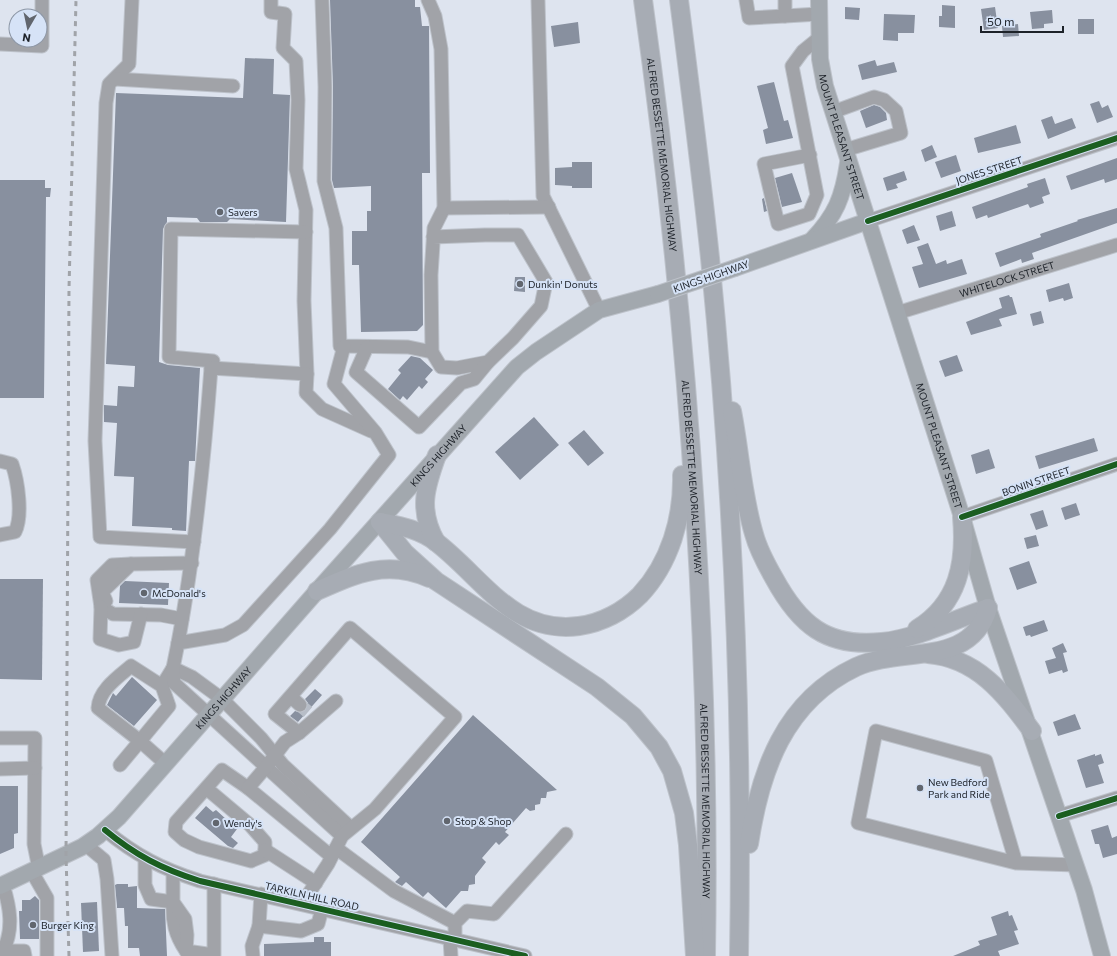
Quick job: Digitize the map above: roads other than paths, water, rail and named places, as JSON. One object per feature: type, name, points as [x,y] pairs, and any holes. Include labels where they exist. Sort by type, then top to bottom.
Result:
[{"type":"highway","name":"ALFRED BESSETTE MEMORIAL HIGHWAY","points":[[644,0],[671,227],[692,476],[700,608],[706,814],[706,956]]},
{"type":"highway","points":[[679,0],[716,323],[734,607],[740,791],[739,956]]},
{"type":"highway","points":[[716,323],[749,515],[759,548],[779,587],[800,618],[824,634],[845,641],[867,644],[898,639],[988,608]]},
{"type":"highway","points":[[380,522],[415,530],[436,542],[498,599],[524,617],[537,623],[553,627],[586,625],[603,620],[634,601],[645,589],[662,563],[670,545],[680,507],[682,485],[683,357]]},
{"type":"highway","points":[[436,542],[428,526],[424,508],[427,486],[437,455]]},
{"type":"highway","points":[[898,639],[922,626],[930,619],[947,599],[955,585],[963,558],[964,543],[962,517]]},
{"type":"highway","points":[[380,522],[405,553],[436,581],[597,687],[633,716],[659,747],[672,771],[684,813],[688,845],[695,956]]},
{"type":"highway","points":[[316,591],[354,575],[372,570],[393,569],[413,572],[436,581]]},
{"type":"highway","points":[[740,910],[752,825],[761,784],[775,749],[794,717],[819,690],[835,678],[857,667],[876,660],[952,647],[968,640],[980,627],[988,608]]},
{"type":"highway","points":[[920,653],[951,659],[983,676],[1008,699],[1032,731]]},
{"type":"main road","name":"MOUNT PLEASANT STREET","points":[[819,7],[822,72],[833,112],[962,517],[988,608],[1032,731],[1076,865],[1102,956]]},
{"type":"main road","points":[[811,241],[827,224],[838,207],[845,188],[847,155]]},
{"type":"main road","name":"KINGS HIGHWAY","points":[[105,830],[119,817],[166,764],[316,591],[380,522],[437,455],[499,386],[527,359],[599,310],[658,294],[868,221]]},
{"type":"main road","points":[[2,886],[36,871],[86,845],[105,830]]},
{"type":"street","points":[[0,44],[42,46],[42,0]]},
{"type":"street","points":[[132,0],[129,64],[109,84],[106,103],[102,193],[96,441],[100,537],[194,542]]},
{"type":"street","points":[[271,0],[271,12],[285,14],[283,48],[296,61],[298,100],[296,169],[306,210],[304,301],[307,374],[306,393],[322,409],[375,432]]},
{"type":"street","points":[[322,0],[325,87],[324,182],[336,228],[340,346],[408,347],[432,352]]},
{"type":"street","points":[[428,0],[435,16],[441,49],[444,208],[434,228],[433,238],[431,275],[432,352],[441,367],[457,368],[488,362]]},
{"type":"street","points":[[538,0],[543,196],[599,310]]},
{"type":"street","points":[[746,0],[749,18],[785,16],[819,7]]},
{"type":"street","points":[[785,0],[785,16]]},
{"type":"street","points":[[810,155],[764,164],[778,224],[809,214],[817,195],[810,155],[792,66],[803,52],[820,38]]},
{"type":"street","points":[[114,78],[233,86]]},
{"type":"street","points":[[833,112],[874,97],[884,100],[896,111],[900,133],[847,155]]},
{"type":"street","name":"JONES STREET","points":[[868,221],[1117,138]]},
{"type":"street","points":[[444,208],[549,207]]},
{"type":"street","points":[[306,232],[171,229],[169,357],[213,361],[211,368],[202,480],[192,563],[173,668],[174,683],[266,767],[346,832]]},
{"type":"street","points":[[367,346],[356,372],[419,427],[461,383],[474,379],[488,362],[513,338],[542,306],[546,282],[518,235],[433,238]]},
{"type":"street","name":"WHITELOCK STREET","points":[[897,313],[1117,245]]},
{"type":"street","points":[[178,643],[225,635],[243,625],[330,529],[389,455],[375,432],[334,384],[344,346]]},
{"type":"street","points":[[211,368],[307,374]]},
{"type":"street","points":[[0,461],[12,464],[17,478],[19,524],[15,532],[0,535]]},
{"type":"street","name":"BONIN STREET","points":[[962,517],[1117,464]]},
{"type":"street","points":[[141,614],[134,642],[119,644],[100,639],[101,607],[97,580],[112,565],[192,563]]},
{"type":"street","points":[[123,614],[106,601],[102,592],[131,564]]},
{"type":"street","points":[[101,607],[113,614],[141,614],[182,619]]},
{"type":"street","points":[[248,788],[275,756],[284,742],[299,733],[303,708],[350,628],[456,717],[374,808],[346,832],[302,904]]},
{"type":"street","points":[[120,765],[140,741],[169,706],[162,686],[131,666],[111,683],[98,700],[98,708],[140,741],[166,764]]},
{"type":"street","points":[[173,668],[192,677],[222,699],[261,738],[283,765],[346,832]]},
{"type":"street","points":[[162,686],[173,668]]},
{"type":"street","points":[[299,733],[275,714],[336,700]]},
{"type":"street","points":[[1016,863],[986,761],[876,731],[858,823],[1016,863],[1076,865]]},
{"type":"street","points":[[0,738],[35,738],[34,844],[36,871],[47,898],[47,956]]},
{"type":"street","points":[[0,769],[35,768]]},
{"type":"street","points":[[206,788],[250,824],[265,842],[265,855],[251,861],[199,847],[184,840],[174,832],[176,822],[206,788],[222,770],[334,852],[404,896],[456,923]]},
{"type":"street","points":[[1059,816],[1117,798]]},
{"type":"street","name":"TARKILN HILL ROAD","points":[[105,830],[124,846],[145,859],[174,872],[214,884],[526,956]]},
{"type":"street","points":[[451,956],[456,923],[467,911],[494,914],[566,834]]},
{"type":"street","points":[[86,845],[104,860],[107,879],[112,956]]},
{"type":"street","points":[[265,850],[316,883]]},
{"type":"street","points":[[145,859],[145,885],[151,898],[173,902]]},
{"type":"street","points":[[174,872],[174,929],[179,941],[186,951],[214,955],[214,884]]},
{"type":"street","points":[[2,886],[10,905],[9,939],[3,953],[24,951],[25,956]]},
{"type":"street","points":[[253,956],[252,946],[259,926],[261,894]]},
{"type":"street","points":[[259,926],[301,931],[318,924],[322,909]]},
{"type":"tunnel","points":[[300,705],[308,712]]},
{"type":"railway","points":[[69,956],[66,856],[69,289],[76,0]]},
{"type":"place","name":"Savers","points":[[220,212]]},
{"type":"place","name":"Dunkin' Donuts","points":[[520,284]]},
{"type":"place","name":"McDonald's","points":[[144,593]]},
{"type":"place","name":"New Bedford Park and Ride","points":[[920,788]]},
{"type":"place","name":"Stop & Shop","points":[[447,821]]},
{"type":"place","name":"Wendy's","points":[[216,823]]},
{"type":"place","name":"Burger King","points":[[33,925]]}]
